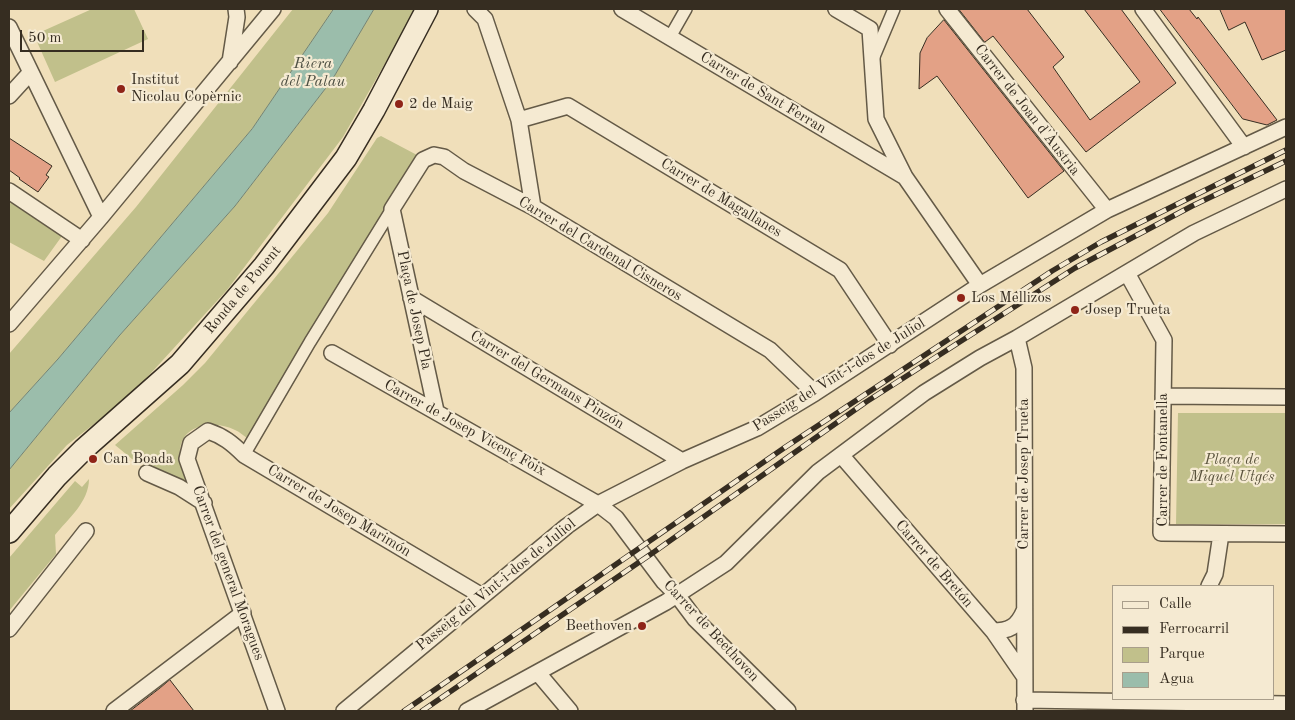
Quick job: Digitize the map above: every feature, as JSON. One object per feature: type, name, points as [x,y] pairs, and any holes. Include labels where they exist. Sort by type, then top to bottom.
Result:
[{"type":"main road","name":"Ronda de Ponent","points":[[9,532],[57,476],[84,449],[180,364],[264,266],[316,199],[350,151],[379,102],[427,9]]},
{"type":"street","points":[[9,324],[82,240],[273,9]]},
{"type":"street","points":[[475,9],[485,19],[519,120],[532,207]]},
{"type":"street","name":"Carrer de Sant Ferran","points":[[622,9],[905,177]]},
{"type":"street","points":[[670,37],[686,9]]},
{"type":"street","points":[[836,9],[870,29],[876,119],[905,177],[980,285]]},
{"type":"street","points":[[873,59],[894,9]]},
{"type":"street","name":"Carrer de Joan d'Àustria","points":[[947,9],[1107,210]]},
{"type":"street","points":[[1143,9],[1244,147]]},
{"type":"street","points":[[236,13],[243,25],[250,29],[256,29]]},
{"type":"street","points":[[229,64],[236,13]]},
{"type":"street","points":[[9,27],[101,217]]},
{"type":"street","points":[[9,96],[30,73]]},
{"type":"street","name":"Carrer de Magallanes","points":[[519,120],[568,106],[840,270],[890,345]]},
{"type":"street","name":"Passeig del Vint-i-dos de Juliol","points":[[344,711],[567,526],[598,504],[682,462],[758,428],[816,394],[980,285],[1107,210],[1286,127]]},
{"type":"street","name":"Carrer del Cardenal Cisneros","points":[[392,209],[423,160],[434,155],[444,158],[532,207],[770,350],[816,394]]},
{"type":"street","points":[[467,711],[677,595],[726,563],[818,472],[924,394],[980,358],[1017,338],[1194,232],[1286,189]]},
{"type":"street","points":[[9,191],[82,240]]},
{"type":"street","points":[[244,455],[310,342],[392,209]]},
{"type":"street","name":"Plaça de Josep Pla","points":[[392,209],[436,411]]},
{"type":"street","name":"Carrer de Fontanella","points":[[1127,272],[1164,340],[1161,533],[1286,534]]},
{"type":"street","name":"Carrer del Germans Pinzón","points":[[411,298],[682,462]]},
{"type":"street","name":"Carrer de Josep Trueta","points":[[1017,338],[1024,368],[1025,705]]},
{"type":"street","name":"Carrer de Josep Vicenç Foix","points":[[332,354],[598,504]]},
{"type":"street","points":[[1163,396],[1286,397]]},
{"type":"street","name":"Carrer de Josep Marimón","points":[[199,437],[208,431],[231,441],[244,455],[482,596]]},
{"type":"street","name":"Carrer del general Moragues","points":[[199,437],[191,443],[187,459],[277,711]]},
{"type":"street","name":"Carrer de Bretón","points":[[841,455],[993,631],[1024,676]]},
{"type":"street","points":[[147,473],[179,487],[204,503]]},
{"type":"street","name":"Carrer de Beethoven","points":[[598,504],[616,518],[664,582],[677,595],[695,619],[788,711]]},
{"type":"street","points":[[9,629],[86,531]]},
{"type":"street","points":[[1210,585],[1215,574],[1221,534]]},
{"type":"street","points":[[993,631],[1004,631],[1012,628],[1024,612]]},
{"type":"street","points":[[114,711],[243,613]]},
{"type":"street","points":[[538,673],[570,711]]},
{"type":"street","points":[[496,711],[500,698],[506,690]]},
{"type":"street","points":[[1025,705],[1286,704]]},
{"type":"green space","points":[[92,9],[134,9],[148,39],[55,82],[34,35]]},
{"type":"green space","points":[[293,9],[334,9],[252,129],[58,359],[9,413],[9,354],[136,207]]},
{"type":"green space","points":[[374,9],[416,9],[343,137],[227,290],[130,396],[67,445],[9,509],[9,470],[119,336],[235,206],[332,80]]},
{"type":"green space","points":[[381,136],[417,155],[248,439],[237,431],[220,425],[204,425],[190,431],[181,444],[180,449],[180,458],[188,482],[132,459],[115,445],[205,363],[328,213],[377,138]]},
{"type":"green space","points":[[11,202],[62,236],[44,261],[9,242],[9,206]]},
{"type":"green space","name":"Plaça de Miquel Utgés","points":[[1178,413],[1286,413],[1286,524],[1176,524]]},
{"type":"green space","points":[[89,479],[86,495],[82,503],[55,535],[56,554],[9,611],[9,558],[75,481],[82,487]]},
{"type":"water","name":"Riera del Palau","points":[[334,9],[374,9],[332,80],[235,206],[119,336],[9,470],[9,413],[58,359],[252,129]]},
{"type":"building","points":[[959,9],[1027,9],[1064,57],[1053,67],[1090,120],[1140,82],[1084,9],[1121,9],[1176,83],[1086,152],[993,36],[985,42]]},
{"type":"building","points":[[1160,9],[1189,9],[1197,19],[1198,17],[1277,120],[1267,125],[1243,119]]},
{"type":"building","points":[[1220,9],[1286,9],[1286,50],[1262,60],[1245,22],[1229,30]]},
{"type":"building","points":[[944,20],[1064,171],[1028,198],[937,76],[919,89],[920,53],[927,38]]},
{"type":"building","points":[[9,138],[52,166],[46,175],[49,177],[38,192],[9,170]]},
{"type":"building","points":[[170,680],[194,711],[130,711],[160,688]]},
{"type":"railway","points":[[404,711],[784,448],[1052,271],[1101,242],[1286,150]]},
{"type":"railway","points":[[422,711],[654,552],[866,402],[1075,268],[1192,206],[1286,161]]},
{"type":"place","name":"Institut Nicolau Copèrnic","points":[[121,89]]},
{"type":"place","name":"2 de Maig","points":[[399,104]]},
{"type":"place","name":"Los Mellizos","points":[[961,298]]},
{"type":"place","name":"Josep Trueta","points":[[1075,310]]},
{"type":"place","name":"Can Boada","points":[[93,459]]},
{"type":"place","name":"Beethoven","points":[[642,626]]}]
